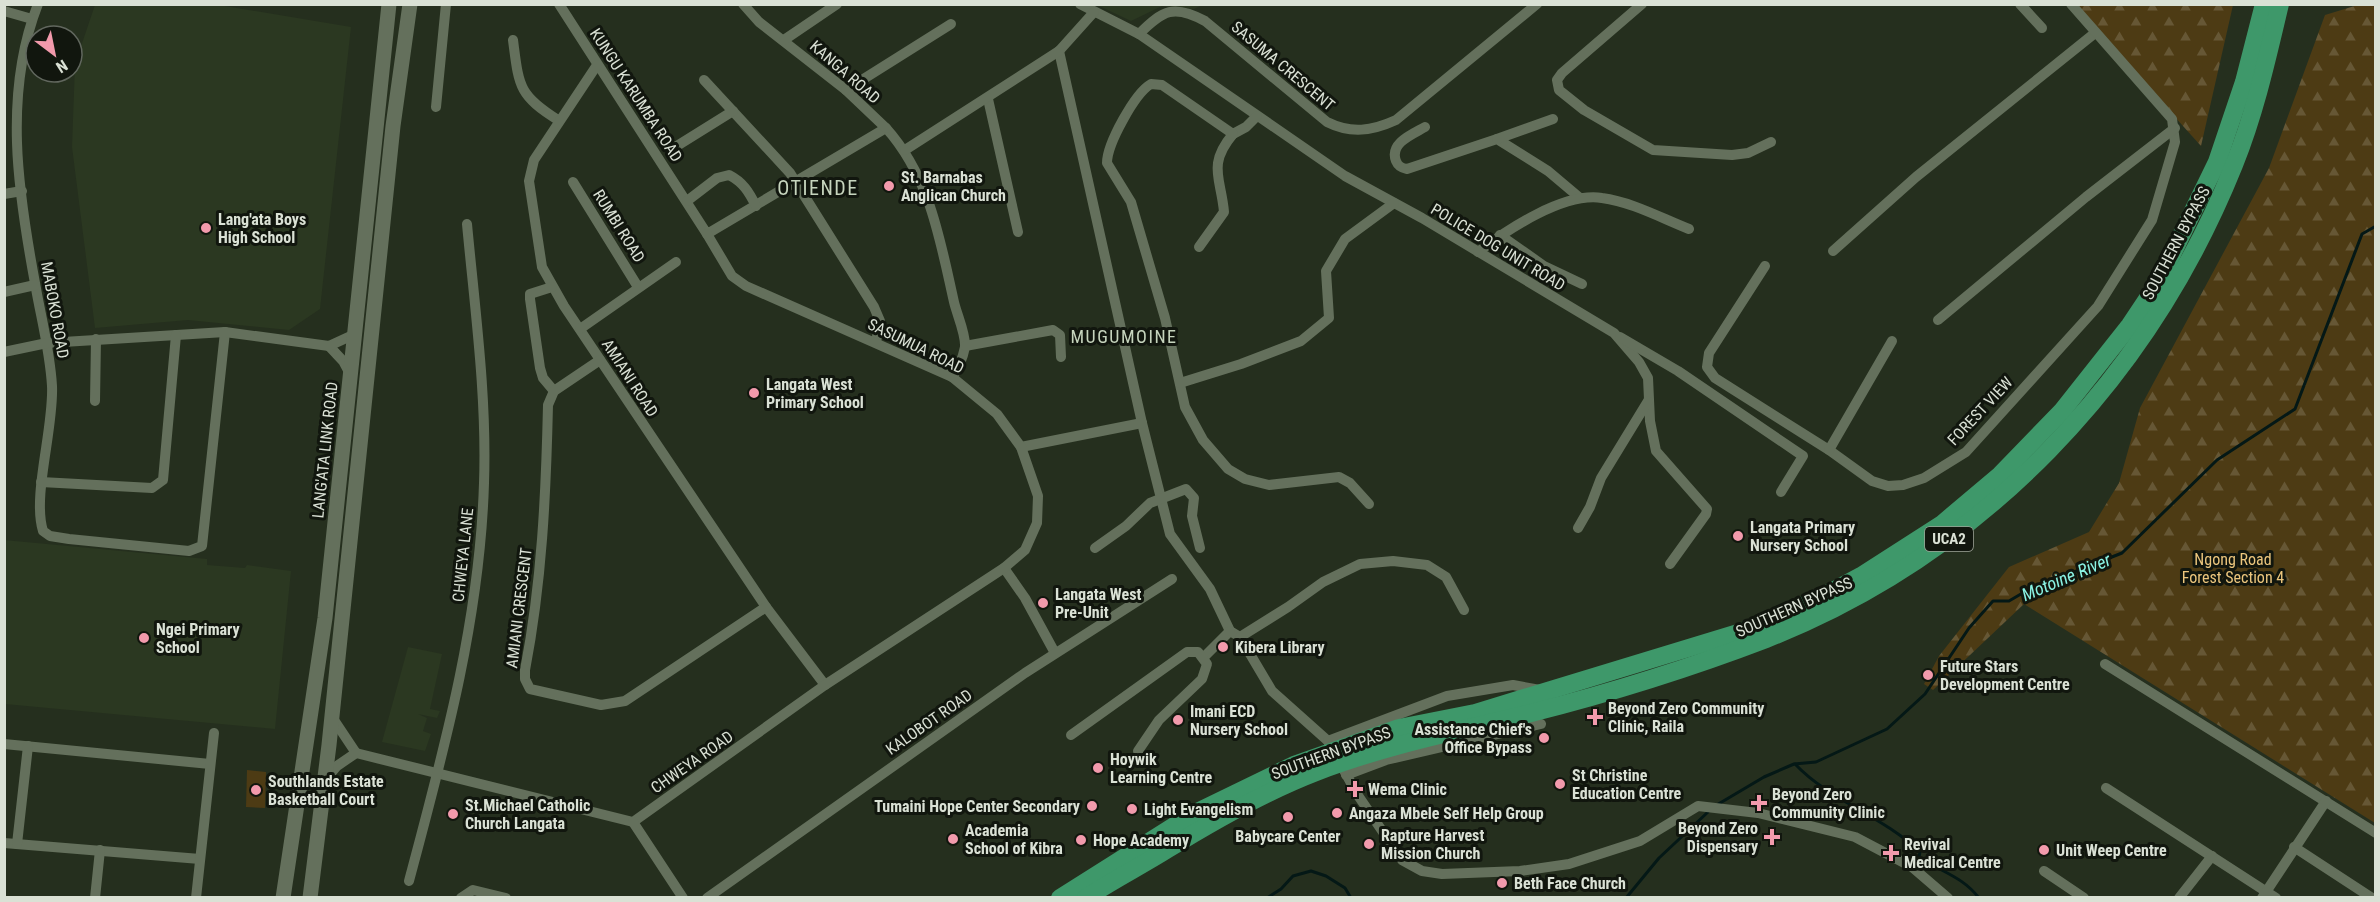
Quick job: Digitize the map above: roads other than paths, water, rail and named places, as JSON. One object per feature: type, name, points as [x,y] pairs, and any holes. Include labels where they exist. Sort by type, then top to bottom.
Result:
[{"type":"highway","name":"SOUTHERN BYPASS","points":[[1086,897],[1223,816],[1317,765],[1342,756],[1399,728],[1475,713],[1741,632],[1820,598],[1870,571],[1942,524],[2000,475],[2088,381],[2158,283],[2217,162],[2244,82],[2264,4]]},
{"type":"highway","name":"SOUTHERN BYPASS","points":[[1342,756],[1534,712],[1610,690],[1767,638],[1875,586],[1974,520],[2016,484],[2104,390],[2143,339],[2165,303],[2201,236],[2235,163],[2259,89],[2280,4]]},
{"type":"highway","name":"SOUTHERN BYPASS","points":[[1060,897],[1151,838],[1216,801],[1294,765],[1317,765]]},
{"type":"main road","name":"LANG'ATA LINK ROAD","points":[[283,897],[325,618],[389,4]]},
{"type":"main road","points":[[310,897],[332,717],[393,126],[410,4]]},
{"type":"street","name":"MABOKO ROAD","points":[[38,4],[20,64],[17,153],[52,388],[50,437],[41,482],[41,526],[46,534],[132,546],[194,551],[202,546],[225,332]]},
{"type":"street","points":[[436,107],[446,4]]},
{"type":"street","name":"KANGA ROAD","points":[[743,4],[759,22],[846,90],[886,128],[905,150],[927,197],[965,346]]},
{"type":"street","name":"KANGA ROAD","points":[[784,40],[837,4]]},
{"type":"street","points":[[1080,4],[1139,34]]},
{"type":"street","points":[[1642,4],[1562,73],[1557,80],[1559,90],[1584,110],[1653,150],[1732,155],[1748,153],[1771,142]]},
{"type":"street","points":[[2020,4],[2042,28]]},
{"type":"street","points":[[1938,320],[2086,197],[2175,128],[2162,106],[2071,4]]},
{"type":"street","name":"SASUMA CRESCENT","points":[[1139,34],[1157,16],[1171,10],[1189,12],[1205,21],[1327,122],[1340,128],[1360,131],[1380,128],[1396,120],[1535,5]]},
{"type":"street","name":"KUNGU KARUMBA ROAD","points":[[564,7],[597,65],[707,234]]},
{"type":"street","points":[[4,11],[32,19]]},
{"type":"street","points":[[905,150],[988,99],[1059,51],[1094,12]]},
{"type":"street","points":[[846,90],[951,24]]},
{"type":"street","points":[[1833,251],[1996,110],[2095,33]]},
{"type":"street","name":"POLICE DOG UNIT ROAD","points":[[1139,34],[1345,176],[1614,333],[1645,371],[1650,422],[1656,451],[1707,509],[1706,514],[1671,564]]},
{"type":"street","points":[[513,40],[519,82],[524,94],[538,107],[558,120]]},
{"type":"street","points":[[1059,51],[1142,423],[1170,534],[1210,589],[1235,634],[1272,691],[1342,756],[1402,860],[1410,867],[1432,873],[1520,871],[1569,864],[1640,841],[1698,806],[1731,809],[1814,824],[1855,837],[1912,867],[1948,897]]},
{"type":"street","name":"AMIANI ROAD","points":[[597,65],[558,120],[534,160],[529,181],[542,267],[552,287],[600,360],[766,607],[825,685]]},
{"type":"street","points":[[704,80],[776,155],[796,181],[874,307],[880,321],[876,342]]},
{"type":"street","points":[[1233,135],[1162,85],[1151,84],[1142,92],[1112,140],[1107,154],[1107,163],[1131,202],[1161,301],[1185,407],[1192,423],[1228,470],[1245,479],[1269,485],[1339,477],[1350,483],[1369,504]]},
{"type":"street","points":[[988,99],[1018,232]]},
{"type":"street","points":[[672,149],[734,111]]},
{"type":"street","points":[[1199,247],[1224,212],[1216,172],[1218,158],[1233,135],[1257,116]]},
{"type":"street","points":[[1425,127],[1399,143],[1394,150],[1395,159],[1402,168],[1407,169],[1553,119]]},
{"type":"street","points":[[707,234],[886,128]]},
{"type":"street","name":"FOREST VIEW","points":[[1764,266],[1709,353],[1707,368],[1715,378],[1829,450],[1872,481],[1888,486],[1923,478],[1966,452],[2098,306],[2136,249],[2157,205],[2175,142],[2175,128]]},
{"type":"street","points":[[1497,139],[1548,171],[1580,198]]},
{"type":"street","points":[[687,201],[717,178],[729,175],[743,185],[756,206]]},
{"type":"street","name":"RUMBI ROAD","points":[[573,182],[638,287]]},
{"type":"street","points":[[4,194],[22,191]]},
{"type":"street","points":[[1478,252],[1500,235],[1532,218],[1580,198],[1615,200],[1689,229]]},
{"type":"street","points":[[1180,383],[1300,342],[1329,318],[1326,271],[1345,239],[1394,203]]},
{"type":"street","name":"CHWEYA LANE","points":[[409,881],[459,688],[480,553],[484,483],[484,425],[467,224]]},
{"type":"street","name":"SASUMUA ROAD","points":[[707,234],[732,276],[747,286],[952,377],[997,414],[1021,447],[1038,496],[1037,523],[1025,550],[1004,568]]},
{"type":"street","points":[[1500,235],[1544,266],[1582,284]]},
{"type":"street","name":"RUMBI ROAD","points":[[580,329],[676,262]]},
{"type":"street","points":[[4,292],[35,285]]},
{"type":"street","points":[[552,287],[530,294],[543,378],[554,391],[600,360]]},
{"type":"street","points":[[952,377],[965,346],[1053,330],[1060,335],[1061,357]]},
{"type":"street","points":[[4,352],[47,344],[96,339],[225,332],[329,346],[342,342],[355,334]]},
{"type":"street","points":[[1614,333],[1678,371],[1803,456],[1781,492]]},
{"type":"street","points":[[41,482],[152,488],[160,484],[163,480],[176,335]]},
{"type":"street","points":[[95,400],[96,339]]},
{"type":"street","points":[[1829,450],[1892,341]]},
{"type":"street","points":[[329,346],[343,361],[351,377]]},
{"type":"street","name":"AMIANI CRESCENT","points":[[554,391],[548,405],[544,531],[536,614],[525,670],[525,678],[530,689],[601,705],[625,701],[766,607]]},
{"type":"street","points":[[1578,528],[1590,507],[1601,477],[1649,398]]},
{"type":"street","points":[[1021,447],[1142,423]]},
{"type":"street","points":[[1095,548],[1126,526],[1142,509],[1160,498],[1183,489],[1193,493],[1193,526],[1200,548]]},
{"type":"street","points":[[1204,657],[1235,634],[1323,582],[1360,564],[1393,561],[1427,565],[1446,577],[1464,610]]},
{"type":"street","points":[[1004,568],[1055,653]]},
{"type":"street","name":"CHWEYA ROAD","points":[[633,822],[825,685],[1004,568]]},
{"type":"street","name":"KALOBOT ROAD","points":[[707,897],[1055,653],[1172,579]]},
{"type":"street","points":[[1071,735],[1193,650],[1204,657],[1208,669],[1202,679],[1159,720],[1138,751]]},
{"type":"street","points":[[2104,664],[2376,833]]},
{"type":"street","points":[[332,717],[356,753],[633,822],[683,897]]},
{"type":"street","points":[[1342,756],[1386,760],[1542,724]]},
{"type":"street","points":[[196,897],[214,734]]},
{"type":"street","points":[[4,744],[210,764]]},
{"type":"street","points":[[17,844],[28,746]]},
{"type":"street","points":[[324,782],[337,766],[356,753]]},
{"type":"street","points":[[2106,788],[2212,856],[2264,894],[2276,897]]},
{"type":"street","points":[[2264,894],[2326,801]]},
{"type":"street","points":[[4,843],[200,859]]},
{"type":"street","points":[[2294,847],[2372,897]]},
{"type":"street","points":[[95,897],[100,850]]},
{"type":"street","points":[[2179,897],[2212,856]]},
{"type":"street","points":[[2044,871],[2084,897]]},
{"type":"street","points":[[461,897],[473,890],[506,897]]},
{"type":"waterway","name":"Motoine River","points":[[1715,806],[1764,777],[1794,764],[1816,762],[1887,729],[1925,694],[1969,628],[1993,601],[2009,601],[2026,591],[2122,553],[2217,460],[2295,409],[2362,234],[2376,226]]},
{"type":"waterway","points":[[1795,764],[1840,799],[1890,828],[1920,852],[1919,857],[1966,884],[1979,898]]},
{"type":"waterway","name":"Motoine River","points":[[1626,898],[1659,858],[1708,812]]},
{"type":"waterway","name":"Motoine River","points":[[1267,898],[1281,889],[1293,876],[1311,871],[1326,876],[1345,888],[1351,898]]},
{"type":"place","name":"St. Barnabas Anglican Church","points":[[889,186]]},
{"type":"place","name":"Lang'ata Boys High School","points":[[206,228]]},
{"type":"place","name":"Langata West Primary School","points":[[754,393]]},
{"type":"place","name":"Langata Primary Nursery School","points":[[1738,536]]},
{"type":"place","name":"Langata West Pre-Unit","points":[[1043,603]]},
{"type":"place","name":"Ngei Primary School","points":[[144,638]]},
{"type":"place","name":"Kibera Library","points":[[1223,647]]},
{"type":"place","name":"Future Stars Development Centre","points":[[1928,675]]},
{"type":"place","name":"Beyond Zero Community Clinic, Raila","points":[[1595,717]]},
{"type":"place","name":"Imani ECD Nursery School","points":[[1178,720]]},
{"type":"place","name":"Assistance Chief's Office Bypass","points":[[1544,738]]},
{"type":"place","name":"Hoywik Learning Centre","points":[[1098,768]]},
{"type":"place","name":"St Christine Education Centre","points":[[1560,784]]},
{"type":"place","name":"Wema Clinic","points":[[1355,789]]},
{"type":"place","name":"Southlands Estate Basketball Court","points":[[256,790]]},
{"type":"place","name":"Beyond Zero Community Clinic","points":[[1759,803]]},
{"type":"place","name":"Tumaini Hope Center Secondary","points":[[1092,806]]},
{"type":"place","name":"Light Evangelism","points":[[1132,809]]},
{"type":"place","name":"Angaza Mbele Self Help Group","points":[[1337,813]]},
{"type":"place","name":"St.Michael Catholic Church Langata","points":[[453,814]]},
{"type":"place","name":"Babycare Center","points":[[1288,817]]},
{"type":"place","name":"Beyond Zero Dispensary","points":[[1772,837]]},
{"type":"place","name":"Academia School of Kibra","points":[[953,839]]},
{"type":"place","name":"Hope Academy","points":[[1081,840]]},
{"type":"place","name":"Rapture Harvest Mission Church","points":[[1369,844]]},
{"type":"place","name":"Unit Weep Centre","points":[[2044,850]]},
{"type":"place","name":"Revival Medical Centre","points":[[1891,853]]},
{"type":"place","name":"Beth Face Church","points":[[1502,883]]},
{"type":"district","name":"OTIENDE","points":[[818,188]]},
{"type":"district","name":"MUGUMOINE","points":[[1124,336]]},
{"type":"park label","name":"Ngong Road Forest Section 4","points":[[2233,568]]}]
